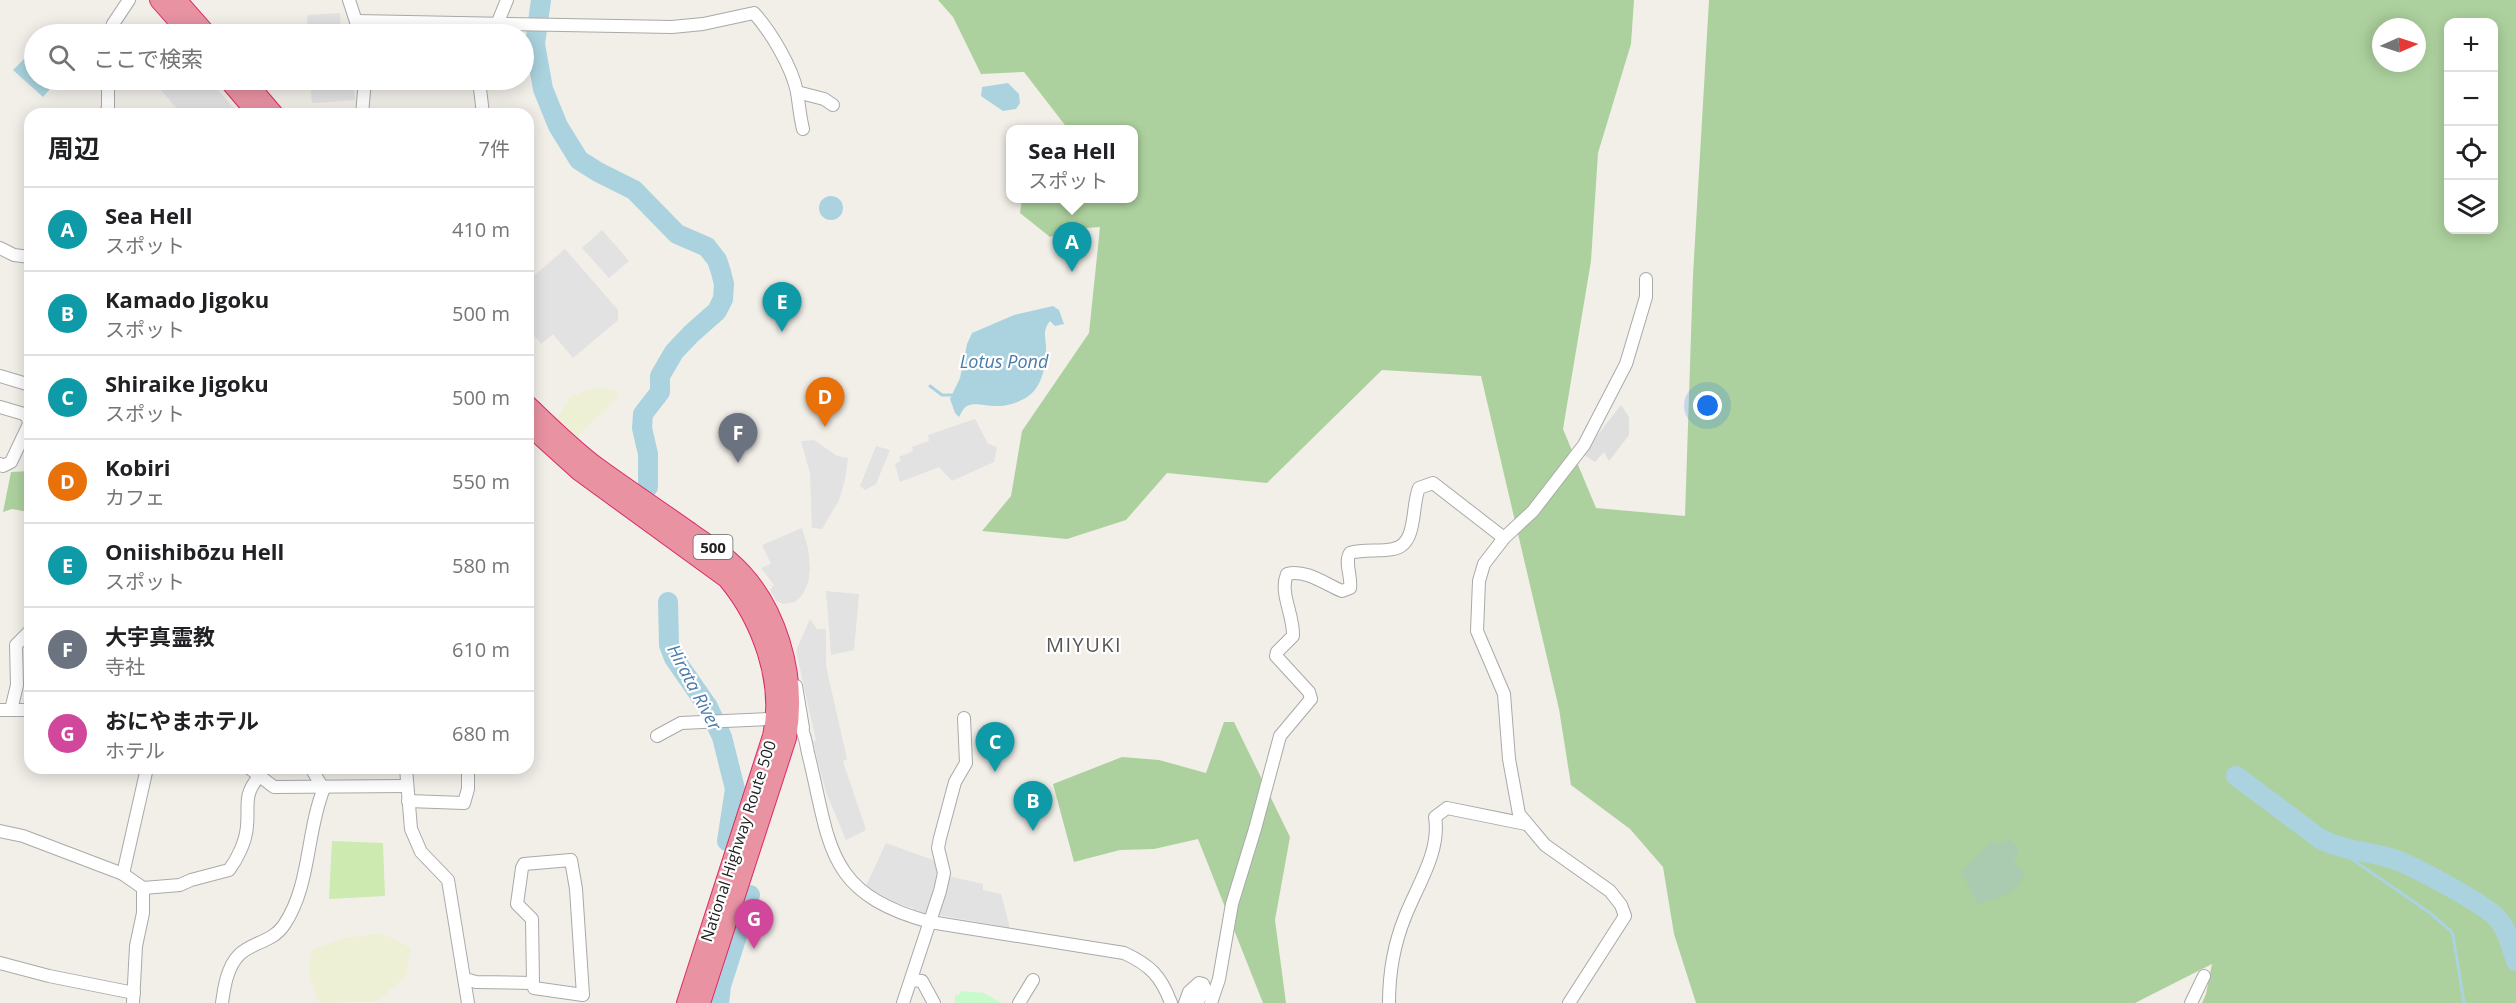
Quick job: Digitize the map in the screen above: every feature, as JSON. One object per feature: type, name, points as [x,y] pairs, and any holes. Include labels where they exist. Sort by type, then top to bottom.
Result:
[{"type":"highway","points":[[159,0],[180,24]]},
{"type":"highway","points":[[177,0],[198,24]]},
{"type":"highway","points":[[237,90],[252,108]]},
{"type":"highway","points":[[254,90],[269,108]]},
{"type":"highway","name":"National Highway Route 500","points":[[534,411],[570,446],[731,561],[763,602],[783,648],[789,674],[789,722],[782,755],[701,1003]]},
{"type":"highway","name":"National Highway Route 500","points":[[534,430],[580,472],[727,579],[756,622],[772,680],[789,722]]},
{"type":"highway","name":"National Highway Route 500","points":[[686,1003],[767,755],[789,722]]},
{"type":"street","points":[[113,24],[129,0]]},
{"type":"street","points":[[349,0],[357,24]]},
{"type":"street","points":[[499,22],[507,0]]},
{"type":"street","points":[[356,21],[672,27],[703,24],[754,13],[776,44],[797,92],[803,129]]},
{"type":"street","points":[[108,90],[108,108]]},
{"type":"street","points":[[363,108],[364,90]]},
{"type":"street","points":[[480,90],[482,108]]},
{"type":"street","points":[[797,92],[824,99],[833,105]]},
{"type":"street","points":[[0,248],[14,255],[24,256]]},
{"type":"street","points":[[1569,1003],[1625,916],[1621,905],[1610,891],[1545,844],[1519,814],[1514,790],[1504,694],[1477,631],[1480,572],[1504,538],[1533,511],[1551,489],[1590,435],[1626,364],[1646,297],[1646,279]]},
{"type":"street","points":[[0,376],[24,383]]},
{"type":"street","points":[[0,407],[24,414]]},
{"type":"street","points":[[0,464],[3,466],[11,462],[24,435]]},
{"type":"street","points":[[1210,1003],[1219,979],[1232,904],[1256,829],[1280,736],[1311,699],[1309,692],[1276,656],[1277,652],[1293,636],[1294,625],[1285,594],[1284,581],[1287,574],[1303,573],[1342,591],[1347,591],[1351,583],[1347,559],[1350,553],[1395,549],[1402,545],[1407,540],[1414,517],[1419,488],[1433,483],[1504,538]]},
{"type":"street","points":[[3,711],[17,685],[16,645],[24,637]]},
{"type":"street","points":[[3,711],[24,710]]},
{"type":"street","points":[[903,1003],[944,873],[938,848],[955,782],[966,763],[964,718]]},
{"type":"street","points":[[657,735],[681,723],[789,722],[829,839],[848,878],[882,906],[900,914],[930,922],[1124,953],[1142,961],[1151,969],[1163,982],[1171,1003]]},
{"type":"street","points":[[123,874],[146,774]]},
{"type":"street","points":[[256,774],[274,787],[407,786]]},
{"type":"street","points":[[222,1003],[224,985],[239,955],[275,936],[296,903],[323,788],[315,774]]},
{"type":"street","points":[[406,774],[411,829],[422,852],[448,880],[468,1003]]},
{"type":"street","points":[[408,801],[464,803],[468,789],[468,774]]},
{"type":"street","points":[[0,831],[23,836],[123,874],[143,888],[180,885],[229,870],[239,854],[245,837],[248,826],[246,802],[252,784],[259,777]]},
{"type":"street","points":[[1389,1003],[1389,980],[1396,946],[1404,918],[1421,885],[1438,833],[1435,817],[1447,808],[1526,824]]},
{"type":"street","points":[[571,860],[576,889],[584,995],[534,988],[533,983],[532,919],[517,904],[522,868],[524,864],[571,860]]},
{"type":"street","points":[[0,963],[134,998],[136,946],[143,913],[143,888]]},
{"type":"street","points":[[2191,1003],[2204,976]]},
{"type":"street","points":[[465,979],[476,982],[533,983]]},
{"type":"street","points":[[911,980],[922,981],[934,1003]]},
{"type":"street","points":[[1019,1003],[1033,980]]},
{"type":"street","points":[[1185,1003],[1189,992],[1199,983],[1203,984],[1205,989],[1197,1003]]},
{"type":"shaded area","points":[[340,13],[341,24],[307,24],[307,15]]},
{"type":"shaded area","points":[[161,90],[218,90],[234,108],[176,108]]},
{"type":"shaded area","points":[[311,90],[354,90],[355,100],[312,103]]},
{"type":"shaded area","points":[[602,230],[629,261],[609,278],[582,248]]},
{"type":"shaded area","points":[[565,249],[618,310],[618,320],[573,358],[553,334],[541,344],[534,335],[534,276]]},
{"type":"shaded area","points":[[1621,405],[1629,417],[1629,435],[1609,461],[1604,452],[1595,462],[1583,454]]},
{"type":"shaded area","points":[[975,419],[988,444],[997,447],[994,462],[952,481],[939,467],[900,482],[895,464],[901,461],[899,457],[913,451],[912,447],[929,441],[928,435]]},
{"type":"shaded area","points":[[814,440],[837,456],[848,458],[839,500],[822,529],[812,528],[810,473],[801,441]]},
{"type":"shaded area","points":[[876,446],[890,450],[876,484],[865,490],[860,486]]},
{"type":"shaded area","points":[[802,528],[808,548],[810,569],[808,583],[803,594],[795,602],[784,604],[776,601],[770,590],[774,585],[761,568],[771,564],[762,545]]},
{"type":"shaded area","points":[[826,591],[859,594],[854,650],[831,655]]},
{"type":"shaded area","points":[[810,619],[817,629],[826,629],[826,666],[847,759],[843,761],[866,830],[846,840],[826,792],[818,762],[813,742],[816,740],[796,651]]},
{"type":"shaded area","points":[[886,843],[933,860],[937,877],[930,909],[926,914],[913,912],[913,908],[884,899],[866,886]]},
{"type":"shaded area","points":[[948,876],[983,884],[983,890],[1001,894],[1010,928],[939,915],[946,894]]},
{"type":"green space","points":[[938,0],[1634,0],[1631,44],[1598,153],[1591,261],[1563,429],[1596,508],[1685,516],[1693,275],[1709,0],[2516,0],[2516,1003],[2202,1003],[2212,964],[2135,1003],[1696,1003],[1674,934],[1663,867],[1630,829],[1571,785],[1559,709],[1481,376],[1382,370],[1267,483],[1167,473],[1126,520],[1067,539],[982,531],[1011,496],[1022,431],[1089,333],[1100,227],[1073,229],[1050,237],[1020,213],[1021,203],[1138,203],[1138,125],[1065,125],[1024,72],[981,74],[953,17]]},
{"type":"green space","points":[[597,387],[617,391],[617,398],[575,439],[556,420],[571,396]]},
{"type":"green space","points":[[24,471],[24,511],[12,509],[3,512],[11,472]]},
{"type":"green space","points":[[1224,722],[1234,722],[1290,837],[1275,920],[1286,1003],[1263,1003],[1198,839],[1154,849],[1120,850],[1074,862],[1053,784],[1122,757],[1159,760],[1206,773]]},
{"type":"green space","points":[[2009,839],[2019,848],[2014,862],[2025,874],[2012,891],[1978,904],[1961,872],[1985,849],[1990,841],[1996,845]]},
{"type":"green space","points":[[332,841],[383,843],[385,896],[329,899]]},
{"type":"green space","points":[[383,933],[411,948],[406,976],[378,1001],[319,1003],[309,974],[311,950],[343,938]]},
{"type":"green space","points":[[960,991],[984,993],[1002,1003],[955,1003],[955,995],[960,994]]},
{"type":"water","points":[[24,59],[24,80],[13,70]]},
{"type":"water","points":[[1008,83],[1019,94],[1020,103],[1016,109],[1003,111],[981,96],[982,87]]},
{"type":"water","points":[[35,90],[49,90],[43,97]]},
{"type":"water","points":[[831,196],[839,200],[843,208],[839,216],[831,220],[823,216],[819,208],[823,200]]},
{"type":"water","name":"Lotus Pond","points":[[1053,306],[1059,310],[1064,324],[1055,326],[1050,321],[1047,325],[1044,368],[1039,384],[1033,392],[1020,401],[1004,406],[977,404],[967,406],[959,417],[950,399],[960,378],[967,344],[972,333],[1014,315]]},
{"type":"waterway","name":"Hirata River","points":[[541,0],[535,44],[543,89],[558,126],[579,160],[634,190],[677,234],[707,247],[717,260],[724,284],[723,299],[717,311],[674,352],[660,376],[660,392],[643,414],[642,428],[648,454],[648,487]]},
{"type":"waterway","points":[[930,386],[942,395],[954,395]]},
{"type":"waterway","name":"Hirata River","points":[[668,602],[669,645],[674,658],[708,707],[722,737],[735,789],[727,841]]},
{"type":"waterway","points":[[2236,776],[2319,838],[2353,850],[2400,861],[2478,904],[2501,923],[2507,933],[2516,961]]},
{"type":"waterway","points":[[2333,846],[2430,913],[2451,931],[2464,1003]]},
{"type":"waterway","name":"Hirata River","points":[[719,1003],[721,986],[750,895]]},
{"type":"place","name":"Sea Hell","points":[[1072,272]]},
{"type":"place","name":"Oniishibōzu Hell","points":[[782,332]]},
{"type":"place","name":"Kobiri","points":[[825,427]]},
{"type":"place","name":"大宇真霊教","points":[[738,463]]},
{"type":"place","name":"Shiraike Jigoku","points":[[995,772]]},
{"type":"place","name":"Kamado Jigoku","points":[[1033,831]]},
{"type":"place","name":"おにやまホテル","points":[[754,949]]},
{"type":"district","name":"MIYUKI","points":[[1084,644]]}]
